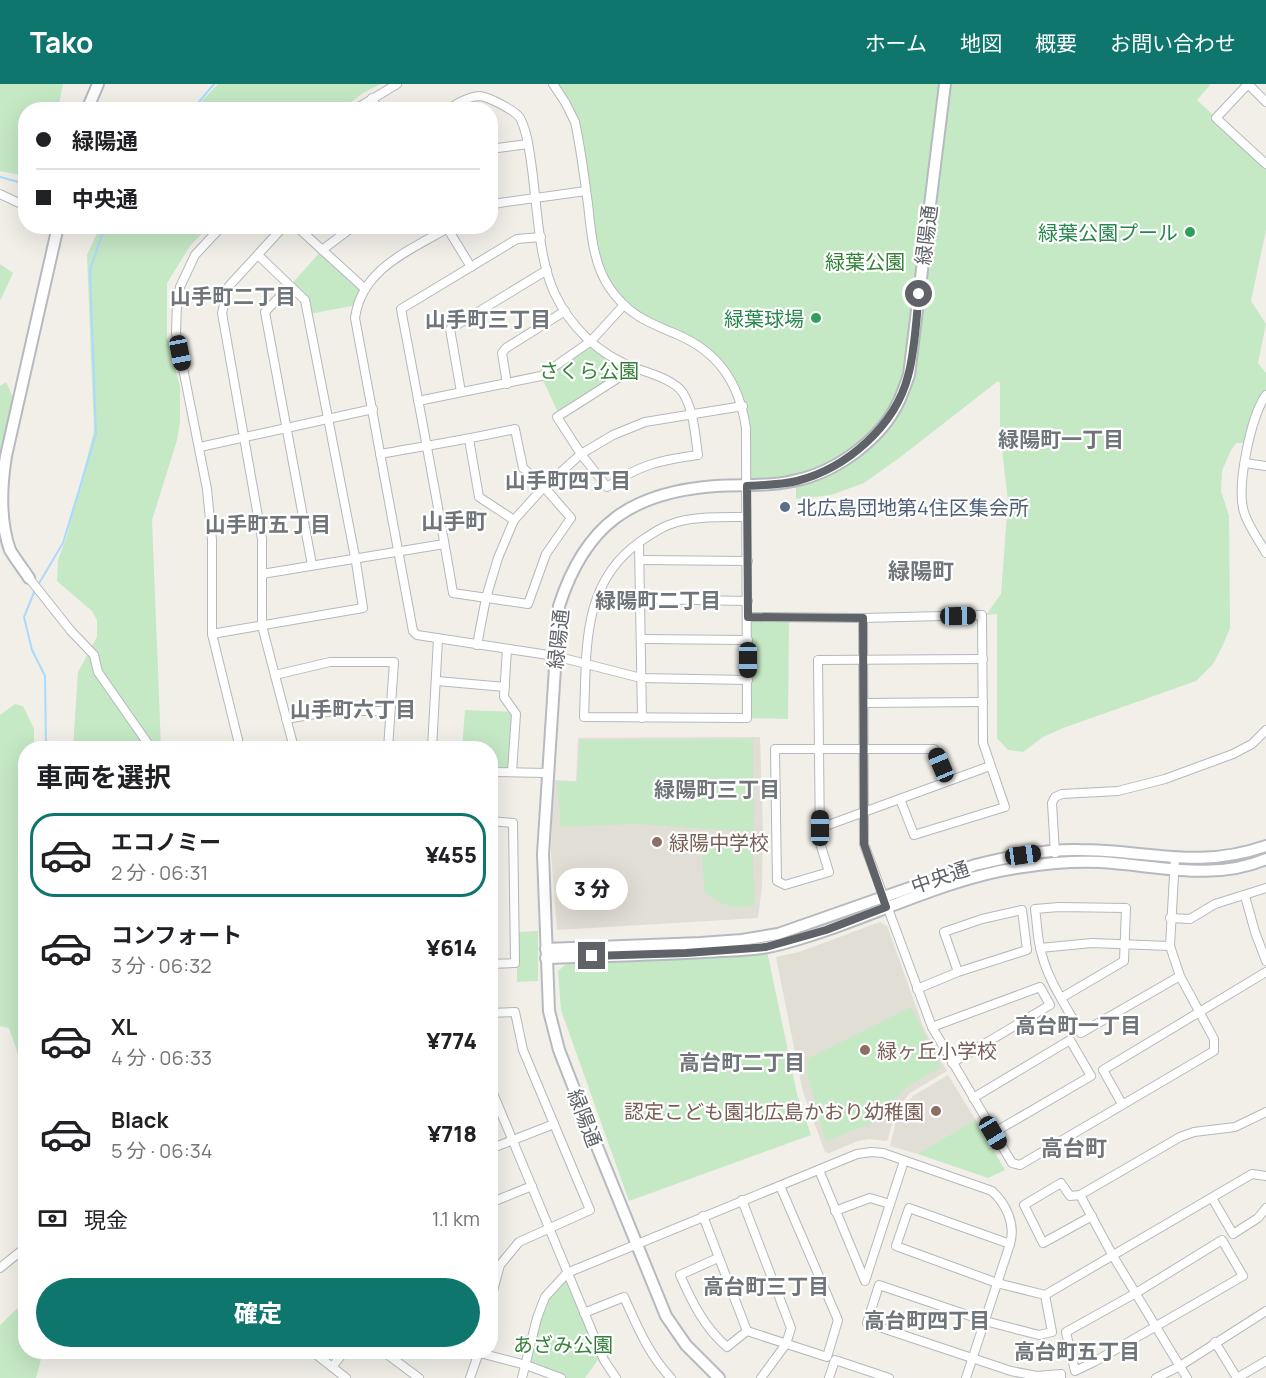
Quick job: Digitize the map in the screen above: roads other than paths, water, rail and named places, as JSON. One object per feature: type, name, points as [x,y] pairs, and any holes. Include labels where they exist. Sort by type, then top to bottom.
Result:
[{"type":"street","points":[[90,102],[98,84]]},
{"type":"street","points":[[366,102],[397,84]]},
{"type":"street","points":[[553,84],[575,122],[597,263],[608,285],[623,306],[655,326],[678,334],[718,361],[734,383],[743,406],[746,428],[747,718],[584,717],[592,616],[598,592],[616,561],[628,549],[658,529],[678,521],[746,517]]},
{"type":"street","name":"緑陽通","points":[[719,1378],[686,1345],[666,1316],[559,1050],[549,1011],[543,854],[559,606],[568,579],[582,554],[604,527],[633,506],[665,493],[719,486],[747,486],[796,481],[833,467],[865,444],[884,425],[899,402],[909,375],[945,84]]},
{"type":"street","points":[[1266,102],[1248,84],[1216,118],[1266,164]]},
{"type":"street","points":[[460,102],[481,96],[495,102]]},
{"type":"street","points":[[372,98],[374,102]]},
{"type":"street","points":[[498,103],[519,116],[528,144],[547,270],[554,291],[565,311],[578,330],[612,356],[634,368],[655,374],[682,392],[692,415],[698,455],[668,459],[645,466],[628,473],[607,487],[581,454],[557,417],[634,368]]},
{"type":"street","points":[[498,148],[528,144]]},
{"type":"street","points":[[498,203],[586,191]]},
{"type":"street","points":[[0,194],[18,203]]},
{"type":"street","points":[[56,234],[6,456],[1,513],[5,537],[31,581],[71,632],[94,655],[98,672],[146,741]]},
{"type":"street","points":[[215,234],[195,255],[180,287],[176,333],[207,489],[212,540],[212,634],[238,741]]},
{"type":"street","points":[[277,234],[229,286],[222,313],[262,539],[262,626],[292,741]]},
{"type":"street","points":[[305,234],[364,288]]},
{"type":"street","points":[[322,250],[343,234]]},
{"type":"street","points":[[436,234],[387,264],[375,274],[364,288],[357,304],[355,318],[413,631],[417,635],[438,639],[555,656],[641,678],[748,680]]},
{"type":"street","points":[[452,234],[471,267]]},
{"type":"street","points":[[381,454],[426,446],[469,439],[514,429],[523,468],[544,487],[571,518],[546,554],[528,604],[453,593],[426,446],[418,401],[401,309],[518,239],[541,237]]},
{"type":"street","points":[[212,634],[363,608],[356,558],[305,300],[258,255]]},
{"type":"street","points":[[461,392],[450,329],[547,270]]},
{"type":"street","points":[[290,286],[265,312],[312,566]]},
{"type":"street","points":[[418,401],[541,376],[591,341],[623,306]]},
{"type":"street","points":[[507,384],[502,353],[506,348],[565,311]]},
{"type":"street","points":[[1266,395],[1254,416],[1241,494],[1244,513],[1266,553]]},
{"type":"street","points":[[477,645],[486,598],[498,558],[514,520],[544,487],[581,454],[613,435],[645,422],[743,406]]},
{"type":"street","points":[[200,447],[373,409]]},
{"type":"street","points":[[469,439],[479,496],[514,520]]},
{"type":"street","points":[[1245,463],[1266,466]]},
{"type":"street","points":[[639,543],[642,718]]},
{"type":"street","points":[[262,574],[444,544]]},
{"type":"street","points":[[640,560],[748,561]]},
{"type":"street","points":[[641,599],[748,601]]},
{"type":"street","points":[[748,617],[863,618],[982,615],[983,743],[1005,807],[914,835],[900,799]]},
{"type":"street","points":[[863,618],[862,813],[864,844],[932,1027],[1012,1163],[1020,1165],[1214,1051],[1215,1039],[1180,976],[1170,946],[1174,864]]},
{"type":"street","points":[[433,741],[438,639]]},
{"type":"street","points":[[641,639],[748,640]]},
{"type":"street","points":[[507,649],[504,697],[516,714],[512,772]]},
{"type":"street","points":[[947,781],[934,749],[819,749],[775,749],[777,881],[785,885],[829,872],[820,843],[820,828],[819,749],[818,660],[983,660]]},
{"type":"street","points":[[275,675],[330,662],[394,662],[388,741]]},
{"type":"street","points":[[437,681],[505,687]]},
{"type":"street","points":[[864,703],[983,702]]},
{"type":"street","points":[[286,719],[333,711],[390,711]]},
{"type":"street","points":[[1056,863],[1052,803],[1055,796],[1118,790],[1165,779],[1233,754],[1252,744],[1266,730]]},
{"type":"street","points":[[820,828],[990,766]]},
{"type":"street","points":[[498,772],[547,773]]},
{"type":"street","points":[[498,822],[513,823],[515,963],[498,964]]},
{"type":"street","name":"中央通","points":[[546,954],[742,940],[778,934],[983,875],[1022,867],[1056,863],[1100,862],[1174,864],[1219,858],[1266,846]]},
{"type":"street","name":"中央通","points":[[885,902],[975,865],[1055,850],[1105,850],[1174,864],[1191,871],[1232,868],[1255,864],[1266,859]]},
{"type":"street","points":[[1170,918],[1190,919],[1215,904],[1266,888]]},
{"type":"street","points":[[1245,896],[1266,961]]},
{"type":"street","points":[[1061,998],[1124,961],[1126,908],[1035,909],[1040,948],[1049,974],[1061,998],[1081,1033],[1180,976]]},
{"type":"street","points":[[917,989],[958,972],[1028,950],[1022,910],[982,919],[944,932],[958,972]]},
{"type":"street","points":[[1040,948],[1092,943],[1170,946]]},
{"type":"street","points":[[1122,1104],[1103,1070],[1266,972]]},
{"type":"street","points":[[932,1027],[1040,987],[1050,1005],[952,1063]]},
{"type":"street","points":[[498,1013],[514,1012],[523,1050],[590,1210],[519,1242],[500,1264],[498,1272]]},
{"type":"street","points":[[973,1098],[1070,1040],[1086,1067],[1091,1076],[993,1133]]},
{"type":"street","points":[[498,1105],[604,1360],[616,1378]]},
{"type":"street","points":[[1092,1216],[1043,1243],[1024,1205],[1061,1183],[1070,1196],[1080,1195],[1180,1137],[1194,1132],[1235,1127],[1266,1112]]},
{"type":"street","points":[[498,1146],[554,1124]]},
{"type":"street","points":[[522,1378],[537,1318],[545,1297],[567,1273],[742,1200],[858,1154],[871,1152],[992,1191],[998,1197],[1011,1221],[1013,1234],[966,1378]]},
{"type":"street","points":[[819,1170],[865,1281],[904,1161]]},
{"type":"street","points":[[1010,1244],[909,1208],[896,1246],[997,1282],[1045,1295],[1252,1174],[1266,1176]]},
{"type":"street","points":[[498,1200],[532,1186]]},
{"type":"street","points":[[703,1216],[747,1331],[827,1357],[838,1320],[780,1186]]},
{"type":"street","points":[[1080,1195],[1113,1256],[1187,1378]]},
{"type":"street","points":[[835,1211],[870,1198],[890,1204]]},
{"type":"street","points":[[1212,1198],[1233,1234],[1258,1218],[1266,1208]]},
{"type":"street","points":[[742,1200],[791,1328],[786,1344],[761,1378]]},
{"type":"street","points":[[1222,1240],[1244,1276],[1075,1371],[1066,1332],[1136,1293],[1222,1240]]},
{"type":"street","points":[[0,1268],[18,1253]]},
{"type":"street","points":[[718,1258],[680,1275],[692,1303],[713,1335],[727,1347],[747,1331]]},
{"type":"street","points":[[1045,1295],[1052,1332],[1040,1335],[985,1321],[879,1285],[867,1323],[1011,1371],[1037,1376],[1060,1374],[1061,1378]]},
{"type":"street","points":[[584,1312],[624,1297],[640,1333],[660,1366],[671,1378]]},
{"type":"street","points":[[1156,1378],[1180,1366],[1266,1311]]},
{"type":"street","points":[[1215,1342],[1237,1378],[1266,1361]]},
{"type":"street","points":[[498,1357],[561,1378]]},
{"type":"street","points":[[322,1359],[346,1378]]},
{"type":"street","points":[[332,1367],[338,1359]]},
{"type":"street","points":[[393,1359],[419,1378]]},
{"type":"street","points":[[470,1378],[476,1359]]},
{"type":"street","points":[[829,1378],[835,1360],[889,1378]]},
{"type":"waterway","points":[[199,102],[214,84]]},
{"type":"waterway","points":[[0,177],[18,182]]},
{"type":"waterway","points":[[38,585],[63,543],[96,434],[90,270],[102,234]]},
{"type":"waterway","points":[[35,590],[24,617],[32,650],[45,676],[46,741]]},
{"type":"place","name":"緑葉公園プール","points":[[1190,232]]},
{"type":"place","name":"緑葉球場","points":[[816,318]]},
{"type":"place","name":"北広島団地第4住区集会所","points":[[785,507]]},
{"type":"place","name":"緑陽中学校","points":[[657,842]]},
{"type":"place","name":"緑ヶ丘小学校","points":[[865,1050]]},
{"type":"place","name":"認定こども園北広島かおり幼稚園","points":[[936,1111]]},
{"type":"district","name":"山手町二丁目","points":[[233,296]]},
{"type":"district","name":"山手町三丁目","points":[[488,319]]},
{"type":"district","name":"緑陽町一丁目","points":[[1061,439]]},
{"type":"district","name":"山手町四丁目","points":[[568,480]]},
{"type":"district","name":"山手町","points":[[454,521]]},
{"type":"district","name":"山手町五丁目","points":[[268,524]]},
{"type":"district","name":"緑陽町","points":[[921,571]]},
{"type":"district","name":"緑陽町二丁目","points":[[658,600]]},
{"type":"district","name":"山手町六丁目","points":[[353,709]]},
{"type":"district","name":"緑陽町三丁目","points":[[717,789]]},
{"type":"district","name":"高台町一丁目","points":[[1078,1025]]},
{"type":"district","name":"高台町二丁目","points":[[742,1062]]},
{"type":"district","name":"高台町","points":[[1074,1148]]},
{"type":"district","name":"高台町三丁目","points":[[766,1286]]},
{"type":"district","name":"高台町四丁目","points":[[927,1320]]},
{"type":"district","name":"高台町五丁目","points":[[1077,1351]]},
{"type":"park label","name":"緑葉公園","points":[[865,261]]},
{"type":"park label","name":"さくら公園","points":[[589,370]]},
{"type":"park label","name":"あざみ公園","points":[[563,1344]]}]
